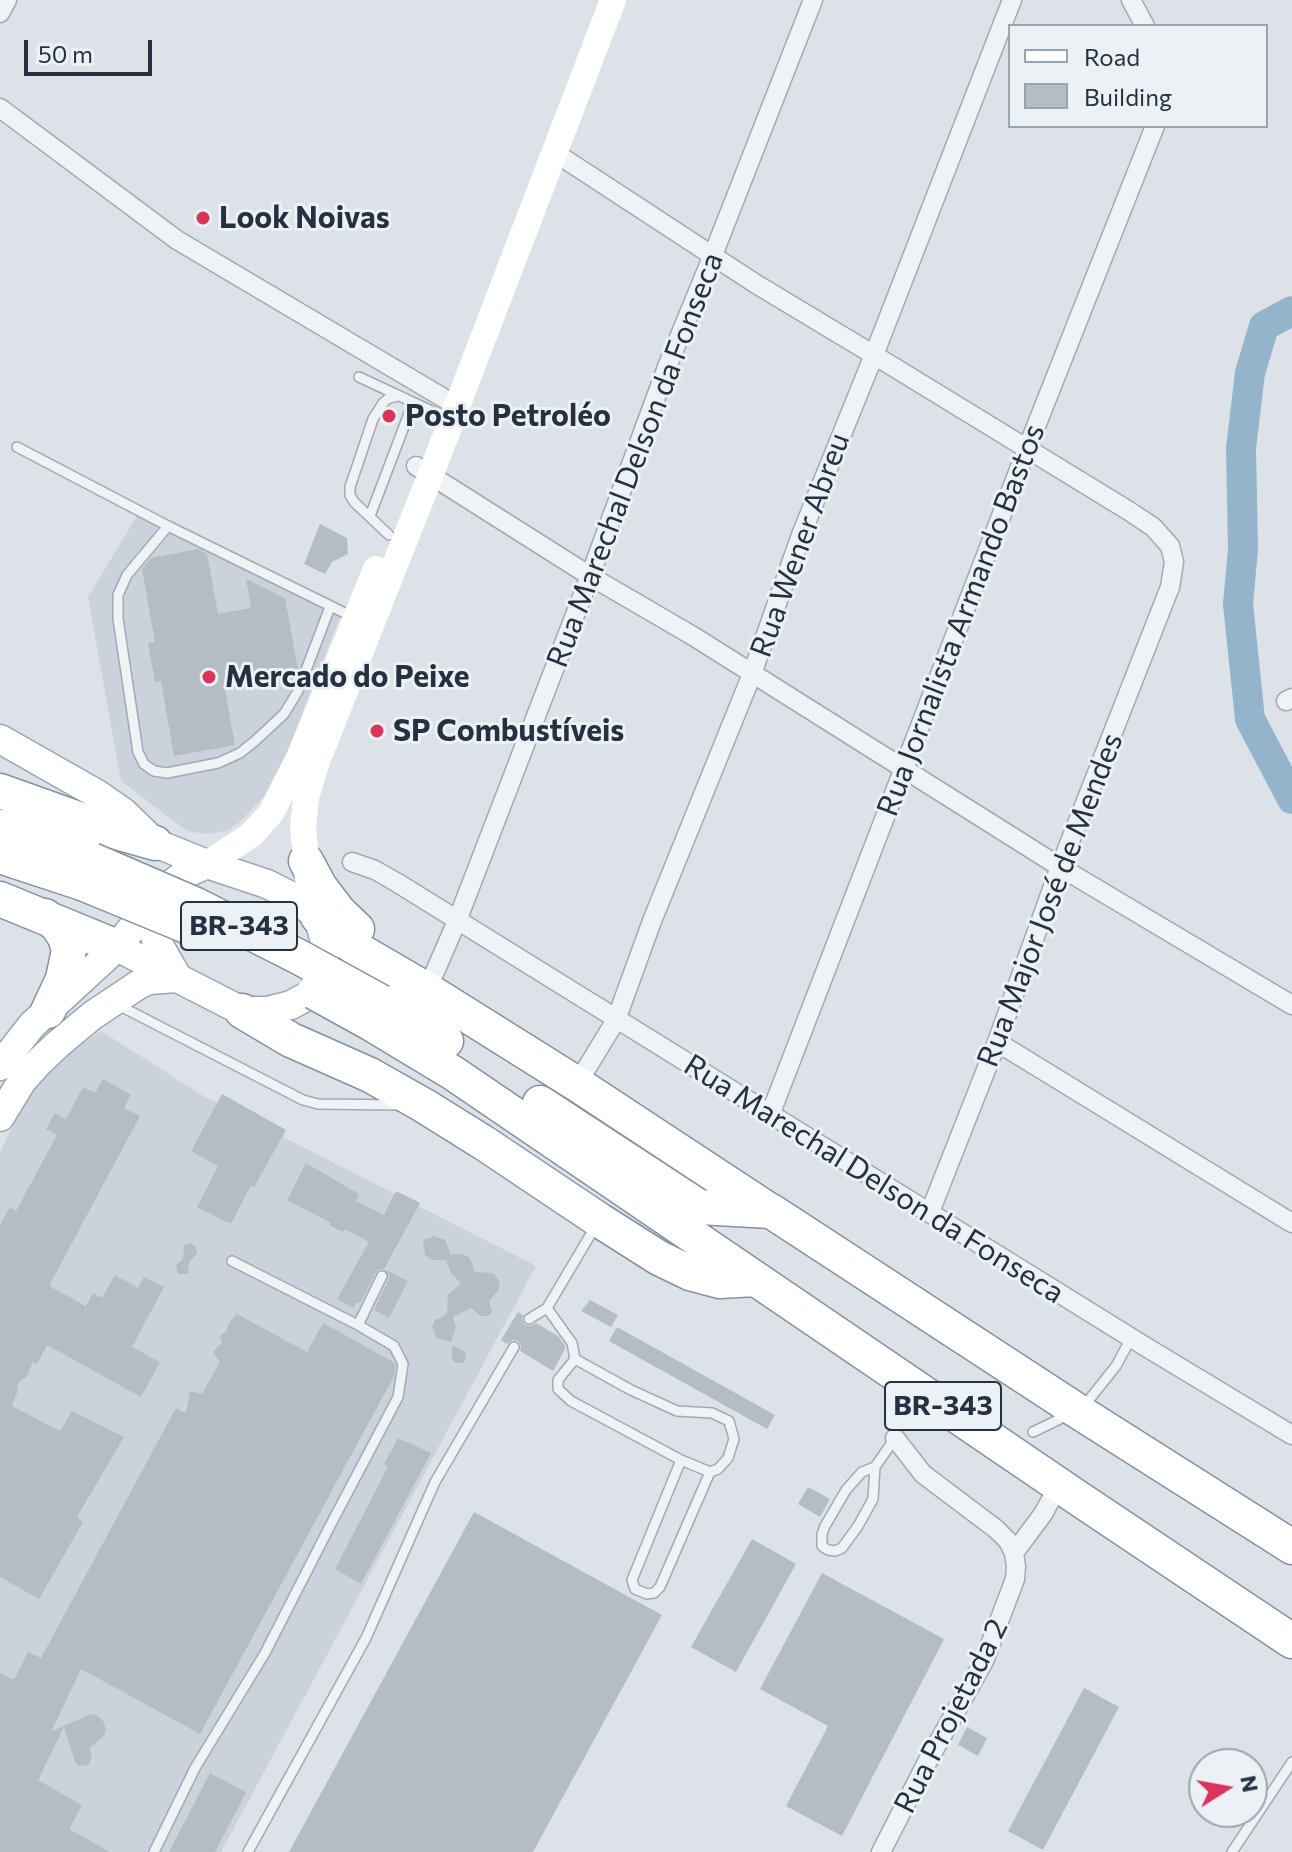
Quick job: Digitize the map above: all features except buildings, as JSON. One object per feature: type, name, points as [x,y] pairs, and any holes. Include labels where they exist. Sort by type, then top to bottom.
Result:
[{"type":"highway","points":[[0,791],[155,843]]},
{"type":"highway","name":"BR-343","points":[[0,827],[87,872]]},
{"type":"highway","name":"BR-343","points":[[0,856],[87,872],[194,904],[299,957],[375,1012],[466,1054],[756,1279],[1292,1641]]},
{"type":"highway","points":[[306,861],[339,912],[423,988]]},
{"type":"highway","points":[[0,899],[117,947]]},
{"type":"highway","points":[[44,916],[57,925],[69,950],[63,979],[48,1011]]},
{"type":"highway","points":[[318,917],[355,948],[577,1084],[771,1211]]},
{"type":"highway","points":[[242,1011],[291,1040],[370,1075],[423,1105],[659,1258],[690,1273],[720,1281],[756,1279]]},
{"type":"highway","name":"BR-343","points":[[602,1160],[699,1207],[771,1211],[1292,1547]]},
{"type":"main road","points":[[0,1066],[32,1025],[117,947],[161,892],[251,835],[271,813],[308,760],[423,470],[437,405],[594,0]]},
{"type":"main road","points":[[437,405],[554,152],[613,0]]},
{"type":"main road","points":[[364,622],[389,535],[423,470]]},
{"type":"main road","points":[[0,739],[97,794],[123,812],[155,843],[267,884],[295,898],[318,917]]},
{"type":"main road","points":[[117,947],[242,1011],[267,1011],[291,1005],[311,994],[321,977],[327,948],[309,886],[306,861],[303,828],[308,760]]},
{"type":"main road","points":[[151,905],[156,940],[177,978]]},
{"type":"main road","points":[[0,1117],[22,1081],[74,1030],[112,1001],[149,980],[177,978]]},
{"type":"street","points":[[0,13],[7,0]]},
{"type":"street","name":"Rua Marechal Delson da Fonseca","points":[[423,988],[457,921],[667,367],[813,0]]},
{"type":"street","name":"Rua Wener Abreu","points":[[577,1084],[616,1020],[652,921],[752,674],[801,535],[1012,0]]},
{"type":"street","points":[[1131,0],[1144,24]]},
{"type":"street","points":[[0,108],[177,240],[437,405]]},
{"type":"street","name":"Rua Jornalista Armando Bastos","points":[[770,1115],[1154,128]]},
{"type":"street","points":[[554,152],[756,284],[1027,449]]},
{"type":"street","name":"Rua Major José de Mendes","points":[[930,1212],[1170,587],[1174,562],[1170,546],[1153,527],[1027,449]]},
{"type":"street","points":[[423,470],[1060,867],[1292,1005]]},
{"type":"street","name":"Rua Marechal Delson da Fonseca","points":[[352,862],[375,870],[1292,1435]]},
{"type":"street","points":[[997,1042],[1292,1223]]},
{"type":"street","points":[[895,1438],[923,1474],[996,1529],[1014,1553],[1043,1514],[1059,1485]]},
{"type":"street","name":"Rua Projetada 2","points":[[881,1852],[984,1661],[1015,1579],[1014,1553]]},
{"type":"lane","points":[[359,377],[398,396],[437,405],[370,516]]},
{"type":"lane","points":[[389,535],[350,495],[350,487],[373,419],[383,403],[398,396]]},
{"type":"lane","points":[[17,447],[168,526],[364,622]]},
{"type":"lane","points":[[168,526],[127,575],[118,595],[118,619],[138,752],[144,764],[154,771],[167,773],[218,763],[240,753],[284,714],[298,691],[330,607]]},
{"type":"lane","points":[[112,1001],[303,1100],[318,1104],[423,1105]]},
{"type":"lane","points":[[529,1319],[547,1308],[599,1220]]},
{"type":"lane","points":[[154,1852],[195,1768],[265,1653],[398,1397],[403,1364],[394,1346],[232,1261]]},
{"type":"lane","points":[[358,1325],[382,1276]]},
{"type":"lane","points":[[547,1308],[572,1343],[575,1359],[558,1380],[558,1389],[571,1401],[681,1460],[710,1472],[718,1469],[728,1458],[734,1439],[729,1421],[712,1413],[677,1411],[575,1359]]},
{"type":"lane","points":[[1033,1432],[1088,1401],[1116,1366],[1131,1338]]},
{"type":"lane","points":[[248,1852],[366,1638],[435,1482],[514,1347]]},
{"type":"lane","points":[[875,1467],[862,1472],[846,1490],[825,1526],[822,1546],[828,1550],[842,1548],[858,1526],[873,1499],[875,1467],[895,1438]]},
{"type":"lane","points":[[681,1460],[632,1580],[635,1589],[647,1594],[654,1593],[660,1587],[710,1472]]},
{"type":"lane","points":[[1232,1852],[1292,1762]]},
{"type":"shaded area","name":"Mercado do Peixe","points":[[138,514],[340,617],[288,750],[265,795],[227,831],[205,834],[187,831],[121,781],[88,597]]},
{"type":"shaded area","points":[[101,1031],[205,1097],[536,1266],[221,1852],[0,1852],[0,1153],[32,1083]]},
{"type":"waterway","points":[[1292,311],[1264,326],[1250,373],[1241,448],[1243,549],[1238,604],[1250,719],[1292,799]]},
{"type":"place","name":"Look Noivas","points":[[203,218]]},
{"type":"place","name":"Posto Petroléo","points":[[389,416]]},
{"type":"place","name":"Mercado do Peixe","points":[[209,677]]},
{"type":"place","name":"SP Combustíveis","points":[[377,731]]}]
